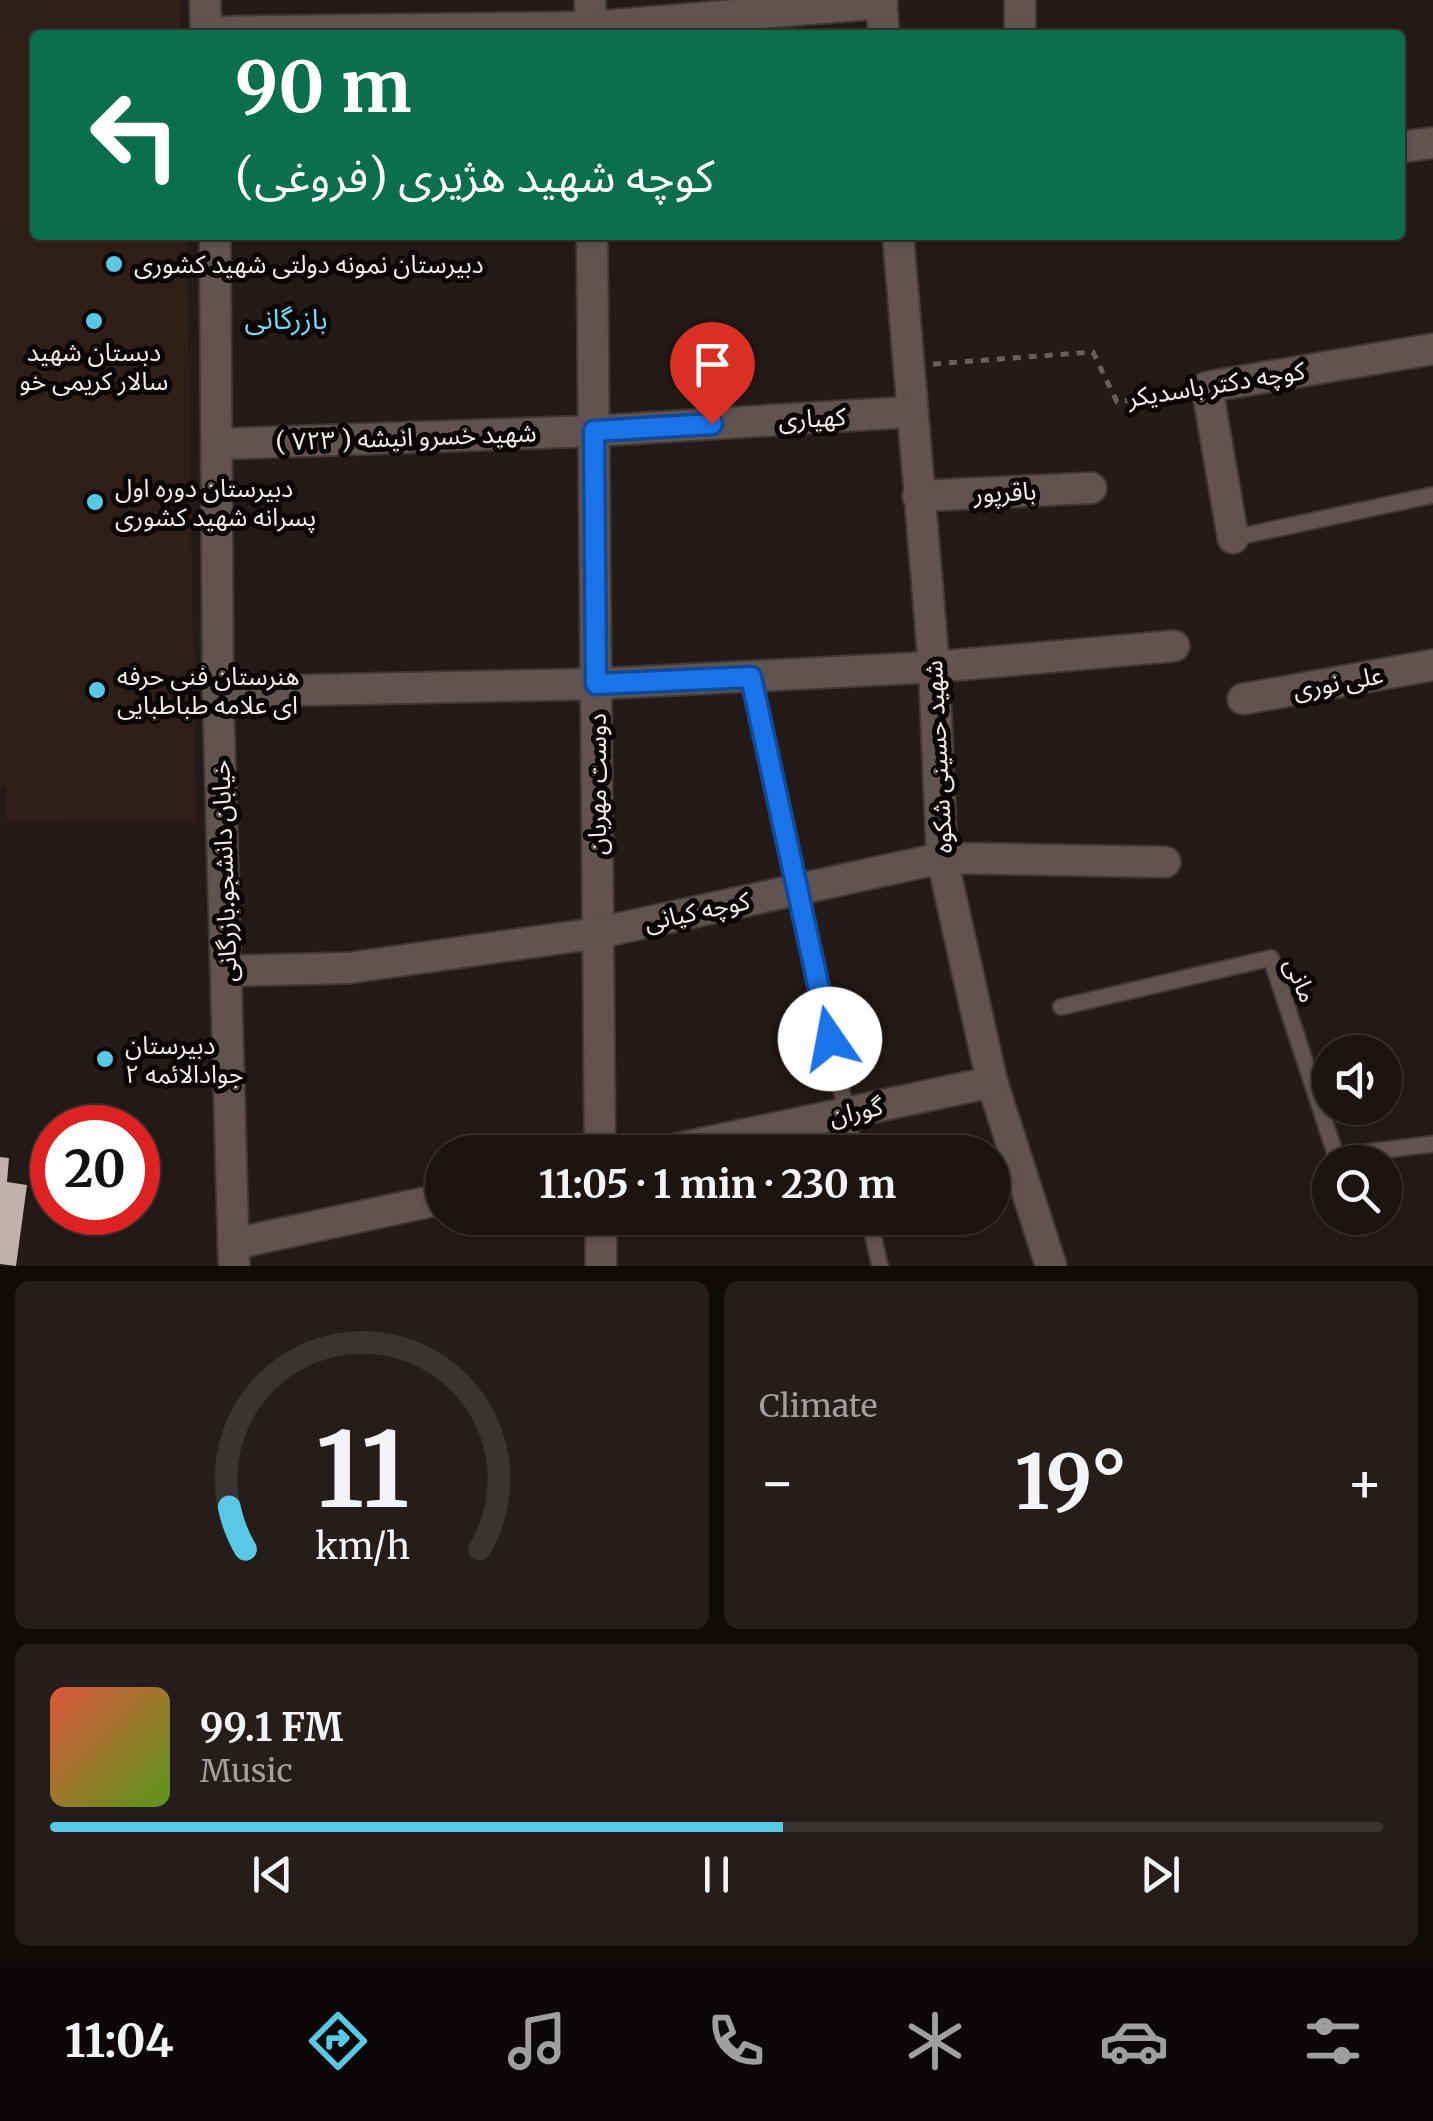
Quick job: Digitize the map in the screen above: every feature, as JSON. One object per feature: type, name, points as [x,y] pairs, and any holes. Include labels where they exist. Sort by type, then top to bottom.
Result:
[{"type":"street","points":[[205,0],[206,30]]},
{"type":"street","points":[[1020,0],[1020,30]]},
{"type":"street","points":[[324,30],[590,21],[763,6],[882,2],[884,30]]},
{"type":"street","points":[[1405,146],[1433,143]]},
{"type":"street","name":"خیابان دانشجو.بازرگانی","points":[[215,240],[218,692],[234,1255]]},
{"type":"street","name":"دوست مهربان","points":[[592,240],[600,1135]]},
{"type":"street","name":"شهید حسینی شکوه","points":[[898,240],[934,667],[942,858],[992,1082],[1051,1266]]},
{"type":"street","name":"کوچه دکتر باسدیکر","points":[[1207,387],[1433,349]]},
{"type":"street","points":[[1207,387],[1234,538]]},
{"type":"street","name":"کهیاری","points":[[594,431],[910,412]]},
{"type":"street","name":"شهید خسرو انیشه ( ۷۲۳ )","points":[[218,444],[594,431]]},
{"type":"street","name":"باقرپور","points":[[918,496],[1091,488]]},
{"type":"street","points":[[218,692],[751,677],[934,667],[1174,646]]},
{"type":"street","name":"علی نوری","points":[[1243,698],[1433,665]]},
{"type":"street","name":"کوچه کیانی","points":[[227,971],[349,968],[598,932],[942,858],[1165,862]]},
{"type":"street","name":"گوران","points":[[742,1135],[992,1082]]},
{"type":"street","points":[[234,1255],[425,1204]]},
{"type":"street","points":[[600,1235],[601,1266]]},
{"type":"lane","points":[[1234,538],[1433,495]]},
{"type":"lane","points":[[751,677],[851,1135]]},
{"type":"lane","name":"مانی","points":[[1061,1007],[1271,958],[1332,1145]]},
{"type":"lane","points":[[1402,1149],[1433,1144]]},
{"type":"lane","points":[[873,1235],[880,1266]]},
{"type":"path","name":"کوچه دکتر باسدیکر","points":[[907,366],[1094,352],[1117,402],[1207,387]]},
{"type":"shaded area","points":[[0,0],[180,0],[181,30],[30,30],[30,240],[187,240],[196,822],[6,820],[6,786],[0,786]]},
{"type":"building","points":[[0,1157],[9,1158],[7,1182],[27,1185],[16,1266],[0,1264]]},
{"type":"place","name":"دبیرستان نمونه دولتی شهید کشوری","points":[[114,264]]},
{"type":"place","name":"دبستان شهید سالار کریمی خو","points":[[94,321]]},
{"type":"place","name":"دبیرستان دوره اول پسرانه شهید کشوری","points":[[95,502]]},
{"type":"place","name":"هنرستان فنی حرفه ای علامه طباطبایی","points":[[97,690]]},
{"type":"place","name":"دبیرستان جوادالائمه ۲","points":[[105,1059]]},
{"type":"district","name":"بازرگانی","points":[[286,319]]},
{"type":"route","points":[[712,424],[594,431],[596,684],[751,677],[830,1039]]}]
